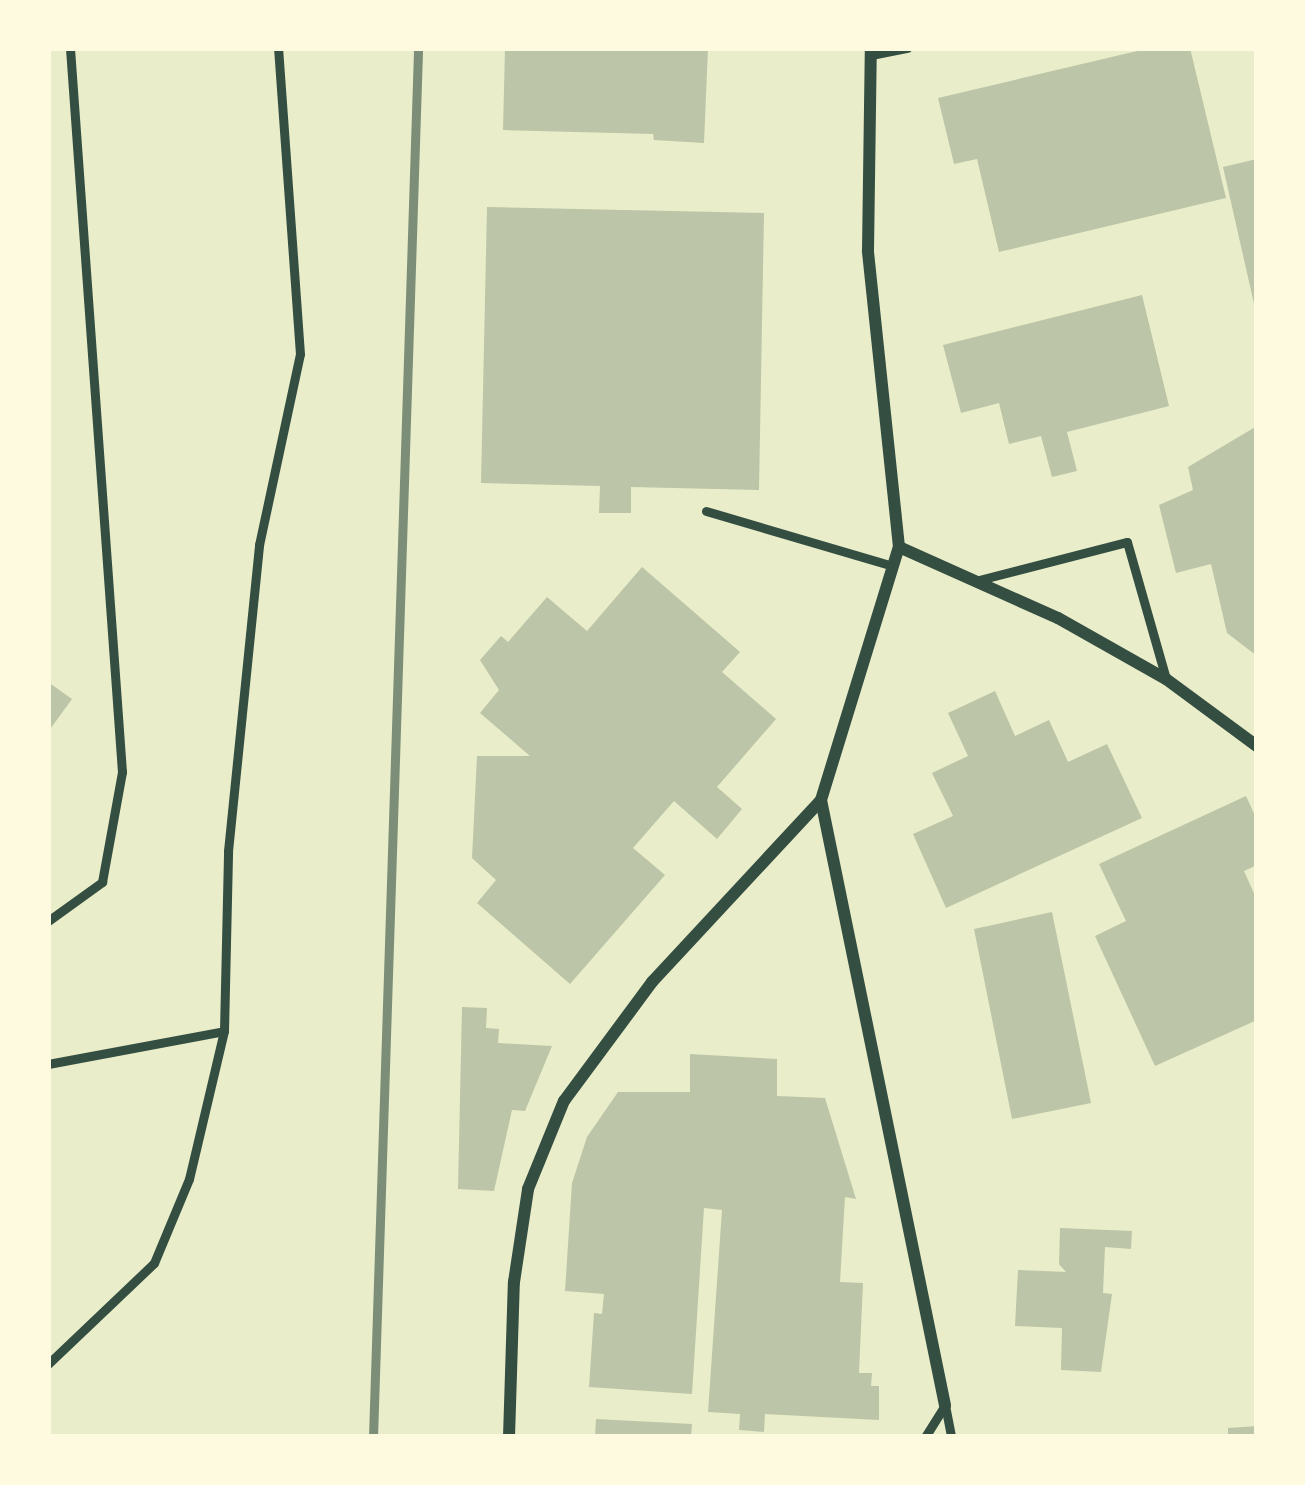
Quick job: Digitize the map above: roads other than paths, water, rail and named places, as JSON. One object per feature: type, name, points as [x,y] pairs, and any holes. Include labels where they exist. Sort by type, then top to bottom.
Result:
[{"type":"street","points":[[509,1437],[514,1282],[528,1189],[564,1101],[652,982],[821,800],[899,547],[868,251],[871,52]]},
{"type":"street","points":[[899,547],[1166,680],[1257,746]]},
{"type":"street","points":[[821,800],[945,1405]]},
{"type":"lane","points":[[48,921],[102,882],[122,772],[70,48]]},
{"type":"lane","points":[[48,1364],[154,1263],[189,1179],[224,1031],[227,851],[259,545],[300,353],[278,48]]},
{"type":"lane","points":[[871,52],[907,48]]},
{"type":"lane","points":[[706,511],[893,566]]},
{"type":"lane","points":[[975,581],[1127,542],[1166,680]]},
{"type":"lane","points":[[48,1064],[224,1031]]},
{"type":"lane","points":[[925,1437],[945,1405]]},
{"type":"lane","points":[[945,1405],[951,1437]]},
{"type":"railway","points":[[373,1437],[418,48]]}]
